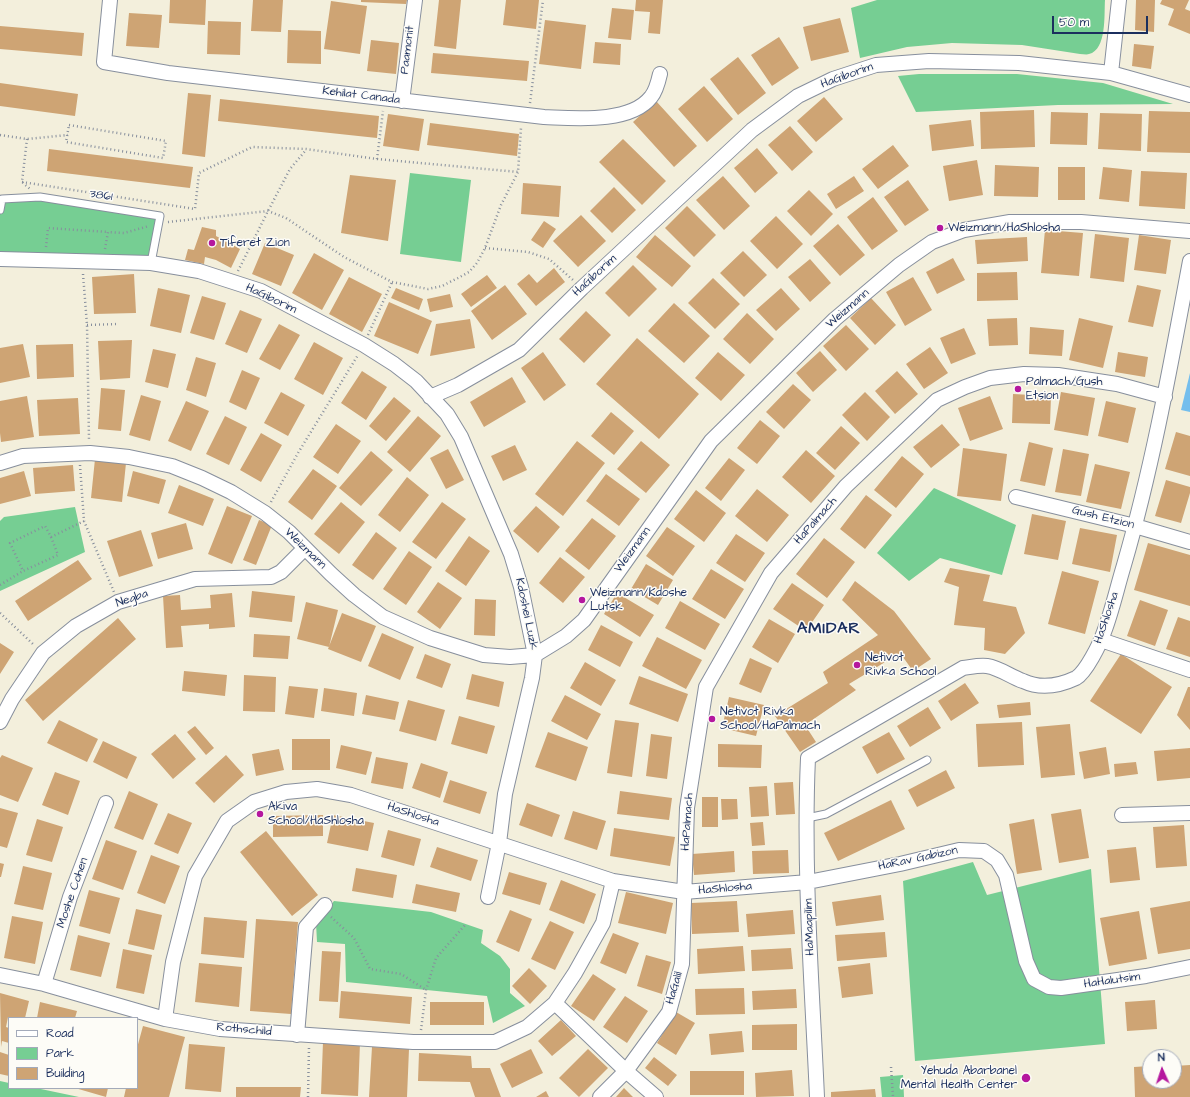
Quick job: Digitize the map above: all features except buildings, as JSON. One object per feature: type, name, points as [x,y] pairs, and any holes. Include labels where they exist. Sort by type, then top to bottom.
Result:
[{"type":"street","name":"Kehilat Canada","points":[[110,0],[104,62],[168,73],[529,116],[588,119],[605,118],[625,113],[640,107],[651,98],[657,88],[660,74]]},
{"type":"street","name":"Paamonit","points":[[402,101],[415,0]]},
{"type":"street","points":[[1111,73],[1119,0]]},
{"type":"street","name":"HaGiborim","points":[[0,259],[151,263],[199,271],[261,291],[364,345],[394,364],[416,381],[430,397],[458,385],[519,350],[582,288],[752,130],[798,96],[833,79],[876,65],[929,61],[1019,64],[1111,73],[1190,94]]},
{"type":"street","name":"Weizmann","points":[[0,463],[23,456],[85,452],[130,456],[172,466],[231,492],[265,513],[289,532],[354,595],[383,617],[430,638],[484,655],[510,657],[535,655],[566,636],[584,620],[711,441],[835,319],[899,265],[932,242],[964,230],[1010,222],[1081,222],[1190,231]]},
{"type":"street","name":"HaShlosha","points":[[808,758],[963,668],[988,666],[1023,682],[1036,686],[1056,686],[1077,677],[1090,661],[1104,633],[1135,526],[1165,397],[1190,261]]},
{"type":"street","name":"HaPalmach","points":[[684,892],[687,808],[706,687],[771,573],[846,486],[937,400],[965,387],[990,378],[1024,374],[1058,375],[1117,384],[1165,397]]},
{"type":"street","name":"Kdoshei Luzk","points":[[430,397],[447,414],[461,437],[511,554],[521,587],[535,655],[532,678],[505,794],[499,843],[488,897]]},
{"type":"street","name":"Gush Etzion","points":[[1016,497],[1135,526],[1190,542]]},
{"type":"street","name":"Negba","points":[[0,722],[12,699],[43,652],[76,626],[118,602],[196,579],[271,577],[281,572],[305,548]]},
{"type":"street","points":[[1101,640],[1190,670]]},
{"type":"street","name":"HaMaapilim","points":[[808,758],[808,882],[817,1097]]},
{"type":"street","name":"HaShlosha","points":[[165,1019],[173,962],[195,876],[227,821],[254,802],[286,792],[317,789],[351,795],[613,881],[684,892],[808,882]]},
{"type":"street","name":"Moshe Cohen","points":[[44,984],[70,897],[106,803]]},
{"type":"street","points":[[1122,815],[1190,813]]},
{"type":"street","name":"HaRav Gabizon","points":[[808,882],[900,864],[959,850],[984,851],[997,860],[1006,875],[1026,961],[1034,979]]},
{"type":"street","points":[[613,881],[603,923],[555,1003],[626,1072],[656,1097]]},
{"type":"street","name":"HaGalil","points":[[600,1097],[626,1072],[669,1012],[682,964],[684,892]]},
{"type":"street","points":[[303,1036],[306,926],[323,907]]},
{"type":"street","name":"HaHalutsim","points":[[1034,979],[1049,987],[1061,988],[1146,976],[1190,967]]},
{"type":"street","name":"Rothschild","points":[[0,975],[44,984],[165,1019],[220,1029],[303,1036],[419,1042],[495,1042],[527,1027],[555,1003]]},
{"type":"lane","name":"3861","points":[[0,210],[2,199],[40,197],[160,216],[159,224]]},
{"type":"lane","points":[[151,263],[159,224]]},
{"type":"lane","points":[[807,818],[826,814],[927,760]]},
{"type":"path","points":[[46,250],[48,228],[124,233],[159,224],[268,211],[286,218],[344,257],[392,282],[428,289],[442,286],[469,272],[477,263],[485,248],[501,205],[518,172],[521,128],[529,116],[543,0]]},
{"type":"path","points":[[377,159],[384,99]]},
{"type":"path","points":[[69,125],[166,141],[163,158],[66,142],[68,135],[69,125]]},
{"type":"path","points":[[0,135],[27,139],[68,135]]},
{"type":"path","points":[[22,182],[27,139]]},
{"type":"path","points":[[22,182],[195,209],[199,173],[252,147],[306,149],[377,159],[518,172]]},
{"type":"path","points":[[233,282],[290,169],[306,149]]},
{"type":"path","points":[[22,182],[40,197]]},
{"type":"path","points":[[104,254],[108,232]]},
{"type":"path","points":[[485,248],[528,252],[549,259],[582,288]]},
{"type":"path","points":[[82,261],[87,325],[88,437],[85,452],[84,521],[118,602]]},
{"type":"path","points":[[265,513],[298,453],[364,345],[392,282]]},
{"type":"path","points":[[87,325],[119,324]]},
{"type":"path","points":[[51,537],[84,521]]},
{"type":"path","points":[[0,585],[23,571],[58,555],[45,526],[10,543],[23,571]]},
{"type":"path","points":[[0,613],[43,652]]},
{"type":"path","points":[[323,907],[354,938],[370,969],[401,974],[426,990]]},
{"type":"path","points":[[419,1042],[426,990],[436,958],[466,924]]},
{"type":"path","points":[[303,1036],[308,1097]]},
{"type":"path","points":[[891,1067],[893,1097]]},
{"type":"green space","points":[[877,0],[1105,0],[1102,39],[1095,51],[1089,54],[1022,45],[952,43],[907,47],[860,58],[851,8]]},
{"type":"green space","points":[[919,74],[1017,74],[1103,83],[1173,104],[1058,105],[916,112],[898,76]]},
{"type":"green space","points":[[410,173],[471,180],[461,262],[400,254]]},
{"type":"green space","points":[[40,197],[160,216],[151,263],[0,259],[0,210],[2,199]]},
{"type":"green space","points":[[934,488],[1016,525],[1002,575],[940,558],[909,581],[877,553]]},
{"type":"green space","points":[[75,507],[85,552],[0,591],[0,521],[4,517]]},
{"type":"green space","points":[[973,862],[987,895],[1091,869],[1105,1044],[915,1061],[903,881]]},
{"type":"green space","points":[[334,901],[431,912],[483,930],[481,943],[500,956],[510,969],[510,993],[525,1006],[493,1023],[487,996],[346,982],[345,944],[317,942],[316,923]]},
{"type":"green space","points":[[903,1075],[904,1097],[882,1097],[880,1077]]},
{"type":"green space","points":[[0,1081],[8,1083],[8,1089],[41,1089],[79,1097],[0,1097]]},
{"type":"water","points":[[1190,373],[1190,412],[1181,410]]},
{"type":"place","name":"Weizmann/HaShlosha","points":[[940,228]]},
{"type":"place","name":"Tiferet Zion","points":[[212,243]]},
{"type":"place","name":"Palmach/Gush Etsion","points":[[1018,389]]},
{"type":"place","name":"Weizmann/Kdoshe Lutsk","points":[[582,600]]},
{"type":"place","name":"Netivot Rivka School","points":[[857,665]]},
{"type":"place","name":"Netivot Rivka School/HaPalmach","points":[[712,719]]},
{"type":"place","name":"Akiva School/HaShlosha","points":[[260,814]]},
{"type":"place","name":"Yehuda Abarbanel Mental Health Center","points":[[1026,1078]]},
{"type":"district","name":"AMIDAR","points":[[829,630]]}]
